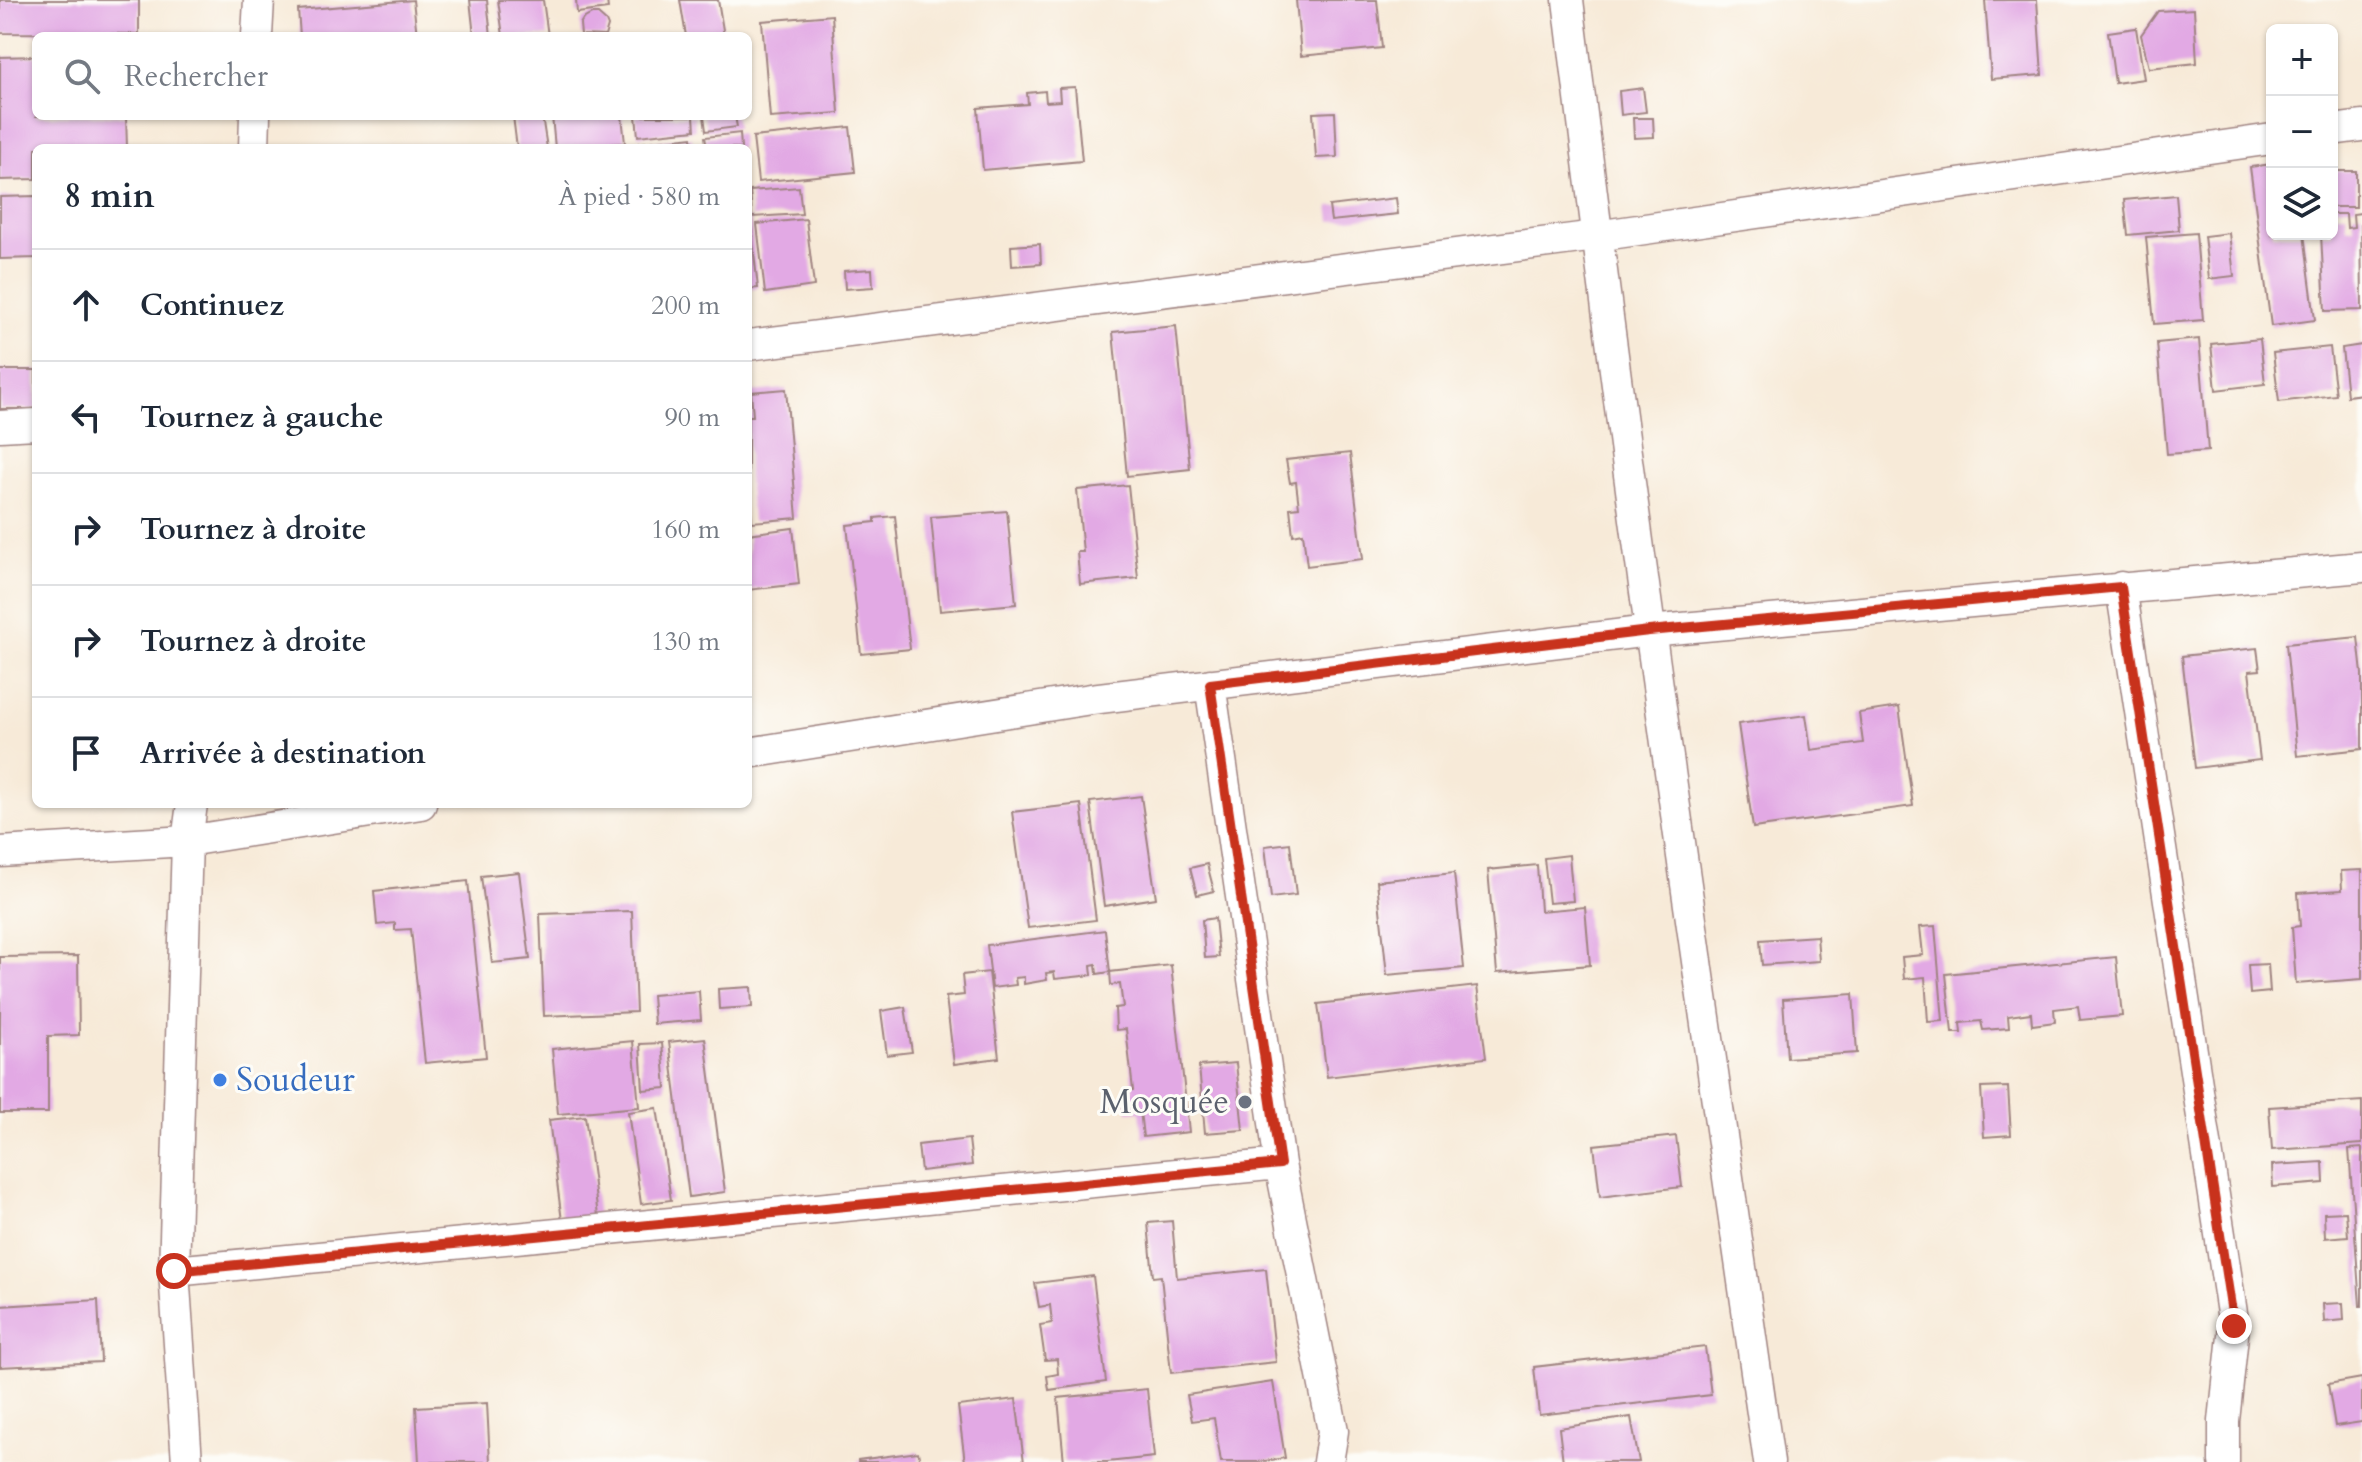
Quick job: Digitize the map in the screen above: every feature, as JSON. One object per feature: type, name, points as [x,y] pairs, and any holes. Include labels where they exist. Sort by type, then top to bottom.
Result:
[{"type":"street","points":[[257,32],[259,0]]},
{"type":"street","points":[[1568,0],[1649,631],[1769,1462]]},
{"type":"street","points":[[254,144],[255,120]]},
{"type":"street","points":[[2338,129],[2362,126]]},
{"type":"street","points":[[752,344],[1596,236],[2266,140]]},
{"type":"street","points":[[0,426],[32,424]]},
{"type":"street","points":[[752,752],[1091,699],[1649,631],[2362,567]]},
{"type":"street","points":[[2121,587],[2234,1326],[2224,1421],[2224,1462]]},
{"type":"street","points":[[1210,684],[1280,1164],[1333,1431],[1328,1462]]},
{"type":"street","points":[[187,1462],[174,1271],[187,841],[191,808]]},
{"type":"street","points":[[0,852],[187,841],[396,808]]},
{"type":"street","points":[[174,1271],[1280,1164]]},
{"type":"building","points":[[0,0],[139,0],[139,32],[0,33]]},
{"type":"building","points":[[413,0],[417,32],[300,32],[298,10]]},
{"type":"building","points":[[470,0],[487,0],[491,32],[474,32]]},
{"type":"building","points":[[498,0],[543,0],[547,32],[502,32]]},
{"type":"building","points":[[576,0],[607,0],[608,9],[577,13]]},
{"type":"building","points":[[680,0],[718,0],[723,32],[685,32]]},
{"type":"building","points":[[1296,0],[1377,0],[1382,48],[1301,56]]},
{"type":"building","points":[[1985,0],[2037,0],[2042,75],[1991,79]]},
{"type":"building","points":[[2194,9],[2197,63],[2149,68],[2141,35],[2158,11]]},
{"type":"building","points":[[598,14],[606,21],[606,32],[581,32],[583,19]]},
{"type":"building","points":[[832,15],[839,113],[770,118],[762,21]]},
{"type":"building","points":[[2136,28],[2144,79],[2115,83],[2108,32]]},
{"type":"building","points":[[32,56],[32,120],[126,120],[127,144],[32,144],[32,179],[0,180],[0,57]]},
{"type":"building","points":[[1075,87],[1082,161],[983,170],[978,108],[1028,104],[1027,93],[1045,91],[1046,102],[1060,101],[1059,88]]},
{"type":"building","points":[[1643,88],[1646,112],[1621,115],[1619,91]]},
{"type":"building","points":[[1335,112],[1337,157],[1316,158],[1313,113]]},
{"type":"building","points":[[1633,118],[1653,118],[1654,137],[1634,138]]},
{"type":"building","points":[[514,120],[543,120],[546,144],[516,144]]},
{"type":"building","points":[[552,120],[622,120],[625,143],[555,144]]},
{"type":"building","points":[[636,120],[694,120],[695,130],[638,136]]},
{"type":"building","points":[[705,120],[736,120],[737,127],[706,131]]},
{"type":"building","points":[[850,127],[855,172],[758,182],[753,137]]},
{"type":"building","points":[[740,133],[741,144],[706,144],[705,137]]},
{"type":"building","points":[[692,137],[693,144],[640,144]]},
{"type":"building","points":[[2266,165],[2266,240],[2305,240],[2315,320],[2271,326],[2250,167]]},
{"type":"building","points":[[2338,171],[2356,171],[2356,207],[2338,207]]},
{"type":"building","points":[[799,187],[802,214],[752,217],[752,191]]},
{"type":"building","points":[[2176,195],[2179,230],[2128,235],[2124,200]]},
{"type":"building","points":[[32,196],[32,258],[0,259],[0,197]]},
{"type":"building","points":[[1396,198],[1398,214],[1331,221],[1329,206]]},
{"type":"building","points":[[2361,213],[2362,310],[2325,311],[2321,240],[2338,240],[2338,214],[2346,214],[2347,228],[2354,227],[2353,214]]},
{"type":"building","points":[[806,219],[814,286],[765,293],[757,224]]},
{"type":"building","points":[[2196,233],[2203,320],[2154,324],[2146,237]]},
{"type":"building","points":[[2229,233],[2234,276],[2209,279],[2204,236]]},
{"type":"building","points":[[752,236],[758,288],[752,289]]},
{"type":"building","points":[[1040,244],[1041,264],[1012,266],[1011,246]]},
{"type":"building","points":[[872,269],[873,287],[845,289],[844,271]]},
{"type":"building","points":[[1176,326],[1190,469],[1127,476],[1113,332]]},
{"type":"building","points":[[2199,339],[2208,451],[2167,454],[2157,343]]},
{"type":"building","points":[[2260,339],[2265,384],[2216,390],[2211,344]]},
{"type":"building","points":[[2362,345],[2362,394],[2347,396],[2342,348]]},
{"type":"building","points":[[2330,347],[2336,395],[2279,402],[2273,353]]},
{"type":"building","points":[[0,370],[32,370],[32,409],[0,409]]},
{"type":"building","points":[[786,389],[797,518],[752,522],[752,392]]},
{"type":"building","points":[[1350,453],[1363,559],[1307,566],[1303,533],[1293,535],[1290,508],[1299,507],[1296,482],[1290,483],[1286,460]]},
{"type":"building","points":[[1128,485],[1138,578],[1080,584],[1077,552],[1083,552],[1077,490]]},
{"type":"building","points":[[1007,511],[1016,604],[940,611],[931,517]]},
{"type":"building","points":[[895,516],[910,649],[861,654],[847,525]]},
{"type":"building","points":[[793,528],[799,584],[752,590],[752,533]]},
{"type":"building","points":[[2358,637],[2362,674],[2362,749],[2297,756],[2286,644]]},
{"type":"building","points":[[2257,648],[2260,670],[2249,671],[2260,760],[2195,768],[2182,656]]},
{"type":"building","points":[[1899,707],[1913,806],[1753,828],[1738,724],[1806,715],[1811,750],[1863,743],[1859,713]]},
{"type":"building","points":[[1141,796],[1156,898],[1104,906],[1090,802]]},
{"type":"building","points":[[1081,804],[1096,920],[1028,928],[1012,812]]},
{"type":"building","points":[[1290,843],[1296,895],[1271,898],[1265,846]]},
{"type":"building","points":[[1569,855],[1573,901],[1549,903],[1544,858]]},
{"type":"building","points":[[1207,864],[1214,891],[1197,895],[1190,868]]},
{"type":"building","points":[[1537,865],[1540,911],[1585,907],[1590,965],[1497,973],[1488,870]]},
{"type":"building","points":[[2362,870],[2362,979],[2296,984],[2292,927],[2300,926],[2298,893],[2342,890],[2341,871]]},
{"type":"building","points":[[519,872],[530,959],[492,963],[481,876]]},
{"type":"building","points":[[1454,873],[1464,968],[1387,975],[1377,881]]},
{"type":"building","points":[[468,881],[486,1057],[425,1063],[411,929],[395,930],[395,923],[377,925],[374,891]]},
{"type":"building","points":[[632,911],[636,1012],[544,1016],[540,914]]},
{"type":"building","points":[[1215,918],[1219,957],[1205,958],[1202,920]]},
{"type":"building","points":[[1935,926],[1943,1021],[1928,1022],[1925,977],[1904,979],[1902,957],[1923,955],[1920,927]]},
{"type":"building","points":[[1105,930],[1110,972],[1097,974],[1096,964],[1091,965],[1092,975],[1055,979],[1054,972],[1046,973],[1047,980],[1024,984],[1024,977],[1015,978],[1016,985],[992,988],[987,945]]},
{"type":"building","points":[[1817,936],[1819,961],[1762,965],[1760,940]]},
{"type":"building","points":[[78,956],[79,1035],[48,1036],[48,1113],[0,1113],[0,957]]},
{"type":"building","points":[[2116,957],[2122,1016],[2080,1020],[2078,1006],[2054,1009],[2055,1022],[2032,1025],[2031,1013],[2008,1016],[2009,1028],[1983,1030],[1981,1021],[1960,1023],[1961,1033],[1952,1033],[1946,974]]},
{"type":"building","points":[[2268,964],[2270,992],[2250,994],[2248,965]]},
{"type":"building","points":[[1171,965],[1189,1132],[1143,1137],[1140,1111],[1128,1112],[1125,1090],[1133,1090],[1126,1029],[1116,1030],[1115,1008],[1123,1007],[1120,984],[1111,985],[1110,972]]},
{"type":"building","points":[[989,972],[999,1058],[954,1064],[946,997],[964,995],[962,975]]},
{"type":"building","points":[[1477,986],[1486,1058],[1327,1077],[1318,1004]]},
{"type":"building","points":[[751,987],[752,1007],[719,1009],[718,989]]},
{"type":"building","points":[[699,991],[701,1020],[654,1024],[652,995]]},
{"type":"building","points":[[1853,994],[1857,1053],[1787,1058],[1783,999]]},
{"type":"building","points":[[905,1007],[912,1052],[887,1055],[881,1011]]},
{"type":"building","points":[[705,1038],[725,1192],[689,1197],[669,1042]]},
{"type":"building","points":[[633,1041],[639,1107],[558,1114],[552,1049]]},
{"type":"building","points":[[662,1043],[666,1088],[643,1090],[640,1044]]},
{"type":"building","points":[[1236,1063],[1243,1130],[1205,1133],[1199,1066]]},
{"type":"building","points":[[2008,1087],[2011,1135],[1984,1137],[1981,1088]]},
{"type":"building","points":[[2362,1101],[2362,1144],[2272,1150],[2269,1107]]},
{"type":"building","points":[[657,1108],[671,1200],[641,1204],[628,1112]]},
{"type":"building","points":[[585,1116],[598,1216],[562,1221],[549,1120]]},
{"type":"building","points":[[1676,1136],[1682,1187],[1600,1197],[1594,1145]]},
{"type":"building","points":[[969,1139],[972,1165],[921,1171],[918,1145]]},
{"type":"building","points":[[2362,1148],[2362,1306],[2360,1306],[2349,1149]]},
{"type":"building","points":[[2323,1162],[2324,1183],[2273,1187],[2272,1165]]},
{"type":"building","points":[[2346,1212],[2348,1236],[2325,1238],[2324,1213]]},
{"type":"building","points":[[1172,1221],[1177,1278],[1266,1269],[1276,1362],[1171,1373],[1161,1276],[1153,1277],[1148,1223]]},
{"type":"building","points":[[1093,1276],[1106,1382],[1049,1390],[1047,1376],[1058,1374],[1057,1359],[1045,1360],[1040,1325],[1052,1323],[1050,1305],[1039,1307],[1035,1283]]},
{"type":"building","points":[[98,1300],[101,1362],[0,1367],[0,1306]]},
{"type":"building","points":[[2343,1303],[2344,1320],[2324,1322],[2323,1304]]},
{"type":"building","points":[[1705,1347],[1711,1395],[1539,1415],[1534,1367]]},
{"type":"building","points":[[2362,1378],[2362,1422],[2335,1426],[2328,1384]]},
{"type":"building","points":[[1273,1382],[1285,1458],[1221,1462],[1214,1418],[1192,1421],[1187,1395]]},
{"type":"building","points":[[1147,1389],[1154,1457],[1064,1462],[1058,1398]]},
{"type":"building","points":[[1016,1399],[1024,1462],[965,1462],[958,1406]]},
{"type":"building","points":[[487,1403],[490,1462],[419,1462],[416,1407]]},
{"type":"building","points":[[1631,1417],[1639,1462],[1563,1462],[1559,1428]]},
{"type":"building","points":[[918,1452],[920,1462],[858,1462],[858,1460]]},
{"type":"place","name":"Soudeur","points":[[220,1080]]},
{"type":"place","name":"Mosquée","points":[[1245,1102]]},
{"type":"route","points":[[174,1271],[1280,1164],[1210,684],[1649,631],[2121,587],[2234,1326]]}]
